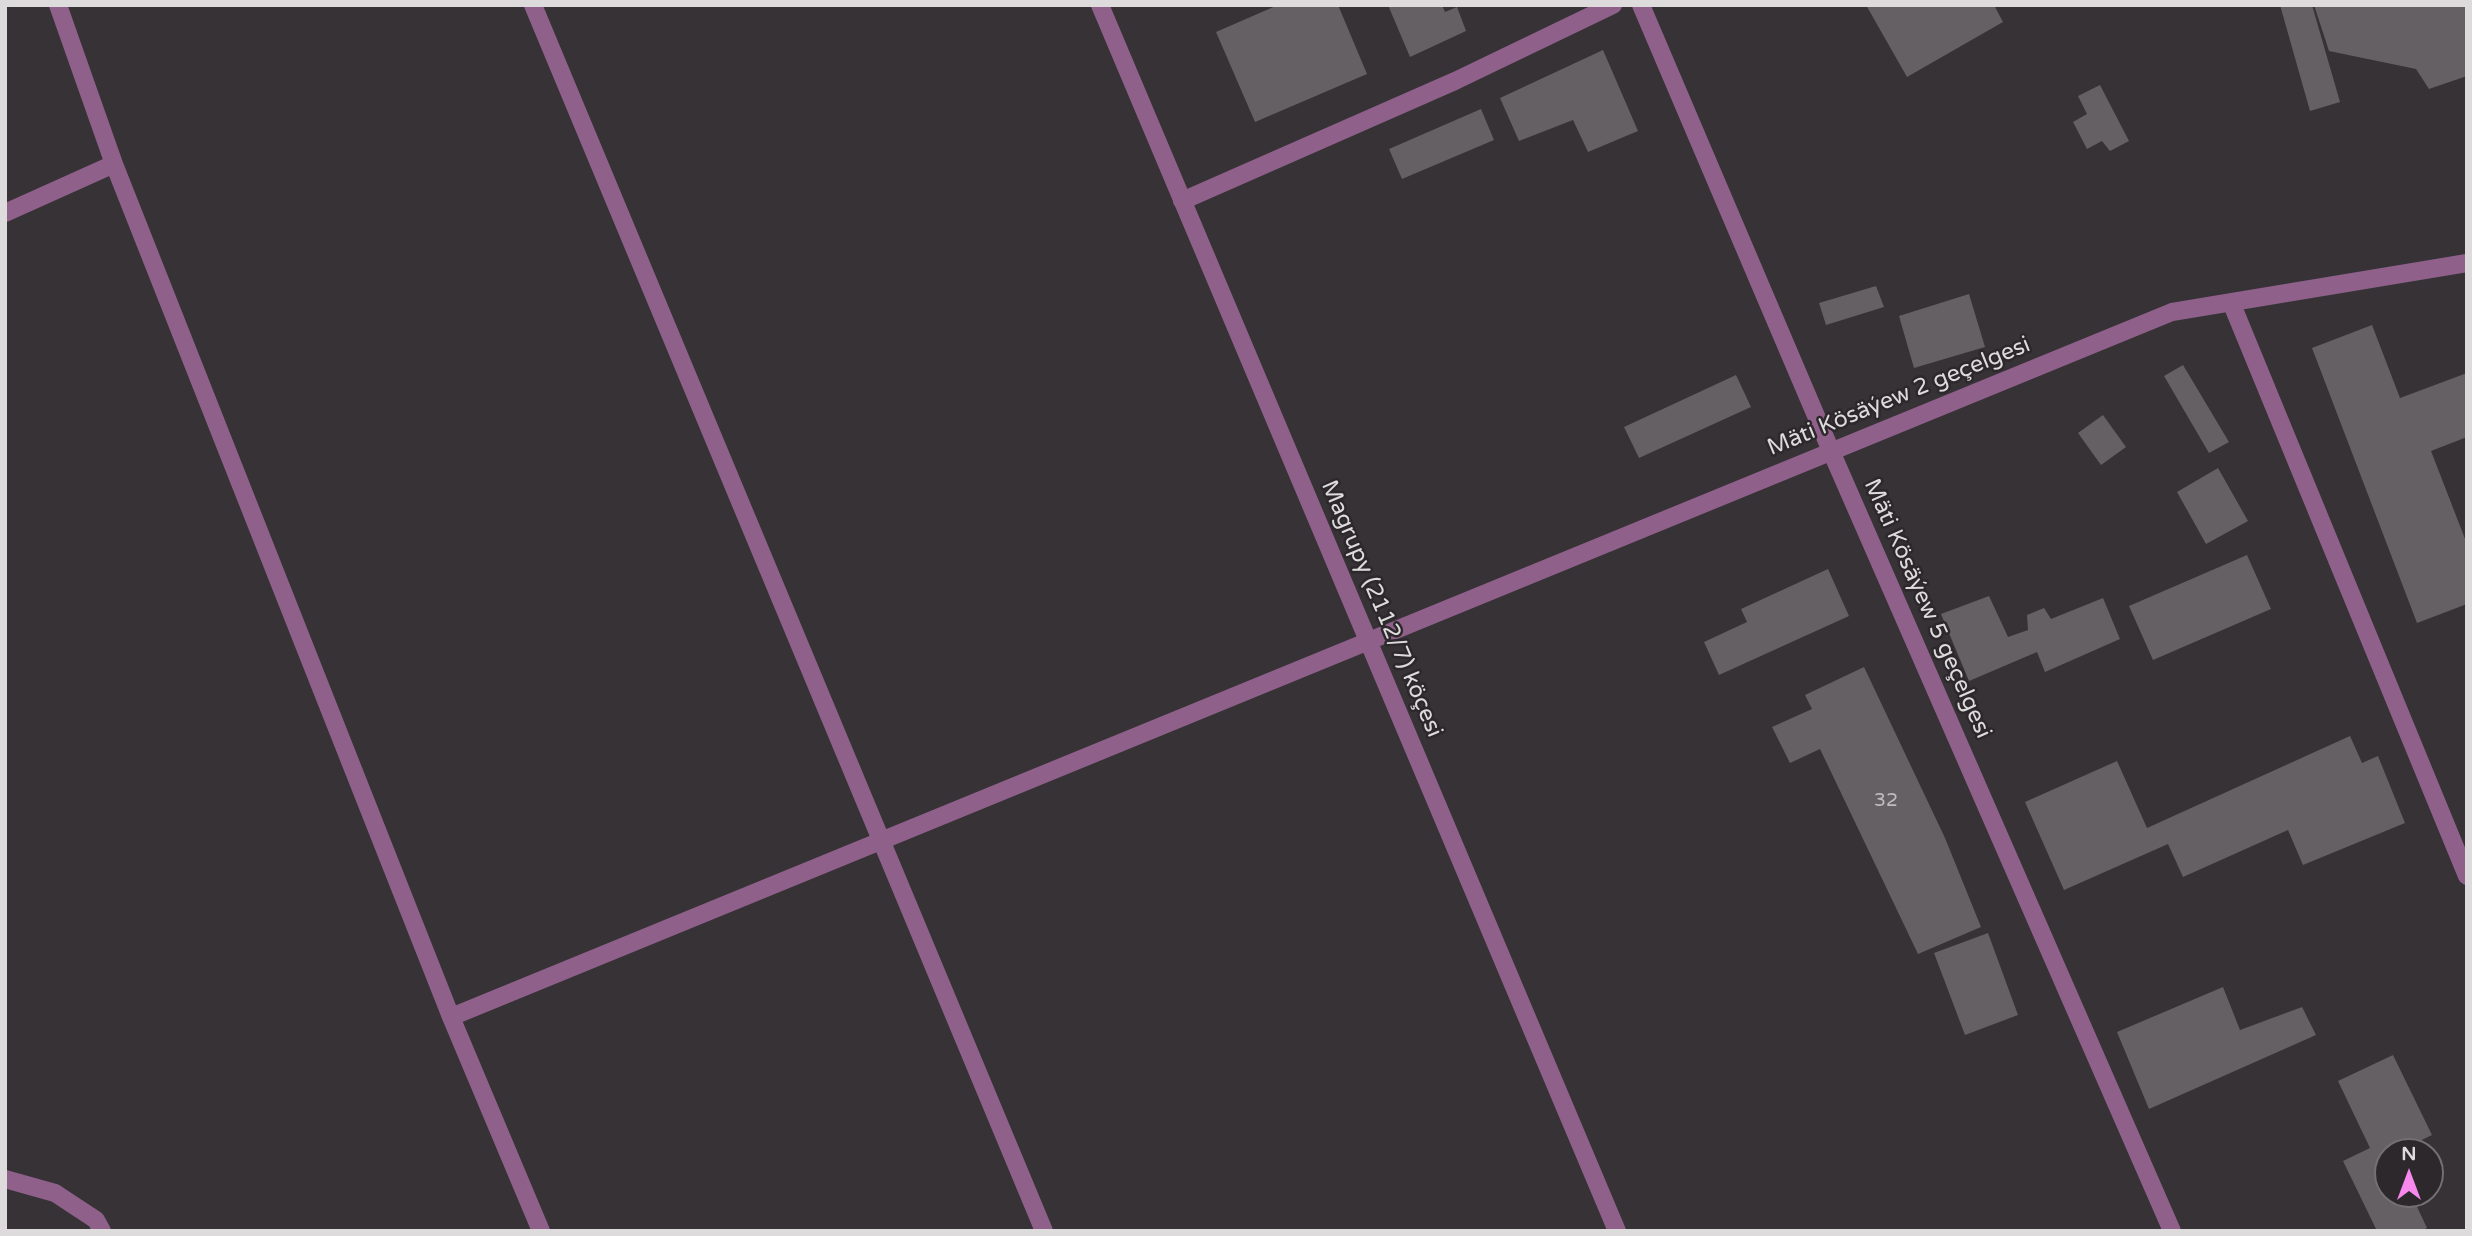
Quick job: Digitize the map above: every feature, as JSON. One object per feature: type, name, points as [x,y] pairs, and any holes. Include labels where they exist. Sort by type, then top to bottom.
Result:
[{"type":"street","points":[[58,5],[114,164],[451,1017],[541,1231]]},
{"type":"street","points":[[533,5],[1044,1231]]},
{"type":"street","name":"Magrupy (2112/7) köçesi","points":[[1100,5],[1617,1231]]},
{"type":"street","points":[[1182,201],[1455,81],[1613,5]]},
{"type":"street","name":"Mäti Kösäýew 5 geçelgesi","points":[[1641,5],[1831,450],[2172,1231]]},
{"type":"street","points":[[5,214],[114,164]]},
{"type":"street","name":"Mäti Kösäýew 2 geçelgesi","points":[[451,1017],[2172,312],[2467,263]]},
{"type":"street","points":[[2231,302],[2467,876]]},
{"type":"street","points":[[5,1179],[55,1193],[96,1220],[102,1231]]},
{"type":"building","points":[[1278,5],[1338,5],[1367,74],[1255,122],[1216,32]]},
{"type":"building","points":[[1388,5],[1442,5],[1445,12],[1457,7],[1466,31],[1410,57]]},
{"type":"building","points":[[1866,5],[1994,5],[2003,22],[1907,77]]},
{"type":"building","points":[[2280,5],[2312,5],[2340,102],[2310,111]]},
{"type":"building","points":[[2314,5],[2467,5],[2467,76],[2429,89],[2416,69],[2329,51]]},
{"type":"building","points":[[1603,50],[1638,131],[1588,152],[1573,120],[1519,141],[1500,98]]},
{"type":"building","points":[[2100,85],[2129,141],[2110,151],[2102,141],[2087,149],[2073,122],[2087,114],[2078,96]]},
{"type":"building","points":[[1481,109],[1494,140],[1402,179],[1389,149]]},
{"type":"building","points":[[1876,286],[1884,307],[1826,325],[1819,303]]},
{"type":"building","points":[[1969,294],[1985,347],[1914,368],[1899,316]]},
{"type":"building","points":[[2372,325],[2400,398],[2467,373],[2467,437],[2431,451],[2467,544],[2467,604],[2417,623],[2312,348]]},
{"type":"building","points":[[2183,365],[2229,442],[2209,453],[2164,376]]},
{"type":"building","points":[[1736,375],[1751,407],[1639,458],[1624,427]]},
{"type":"building","points":[[2103,415],[2126,447],[2101,465],[2078,433]]},
{"type":"building","points":[[2218,468],[2248,521],[2206,544],[2177,492]]},
{"type":"building","points":[[2247,555],[2271,609],[2153,660],[2129,606]]},
{"type":"building","points":[[1828,569],[1849,616],[1719,675],[1704,642],[1747,622],[1741,609]]},
{"type":"building","points":[[1989,596],[2008,637],[2028,630],[2027,615],[2044,608],[2051,619],[2103,598],[2120,639],[2045,672],[2037,652],[1969,681],[1941,614]]},
{"type":"building","points":[[1864,667],[1945,838],[1981,927],[1918,954],[1820,749],[1790,763],[1772,727],[1812,709],[1805,695]]},
{"type":"building","points":[[2350,736],[2362,763],[2378,756],[2405,823],[2303,865],[2288,830],[2183,877],[2168,844],[2064,890],[2025,802],[2117,761],[2147,828]]},
{"type":"building","points":[[1988,933],[2018,1015],[1965,1035],[1934,953]]},
{"type":"building","points":[[2223,987],[2240,1030],[2302,1007],[2316,1035],[2149,1109],[2117,1032]]},
{"type":"building","points":[[2393,1055],[2432,1135],[2426,1138],[2374,1138],[2374,1208],[2418,1208],[2427,1228],[2421,1231],[2377,1231],[2343,1161],[2370,1148],[2338,1081]]}]
